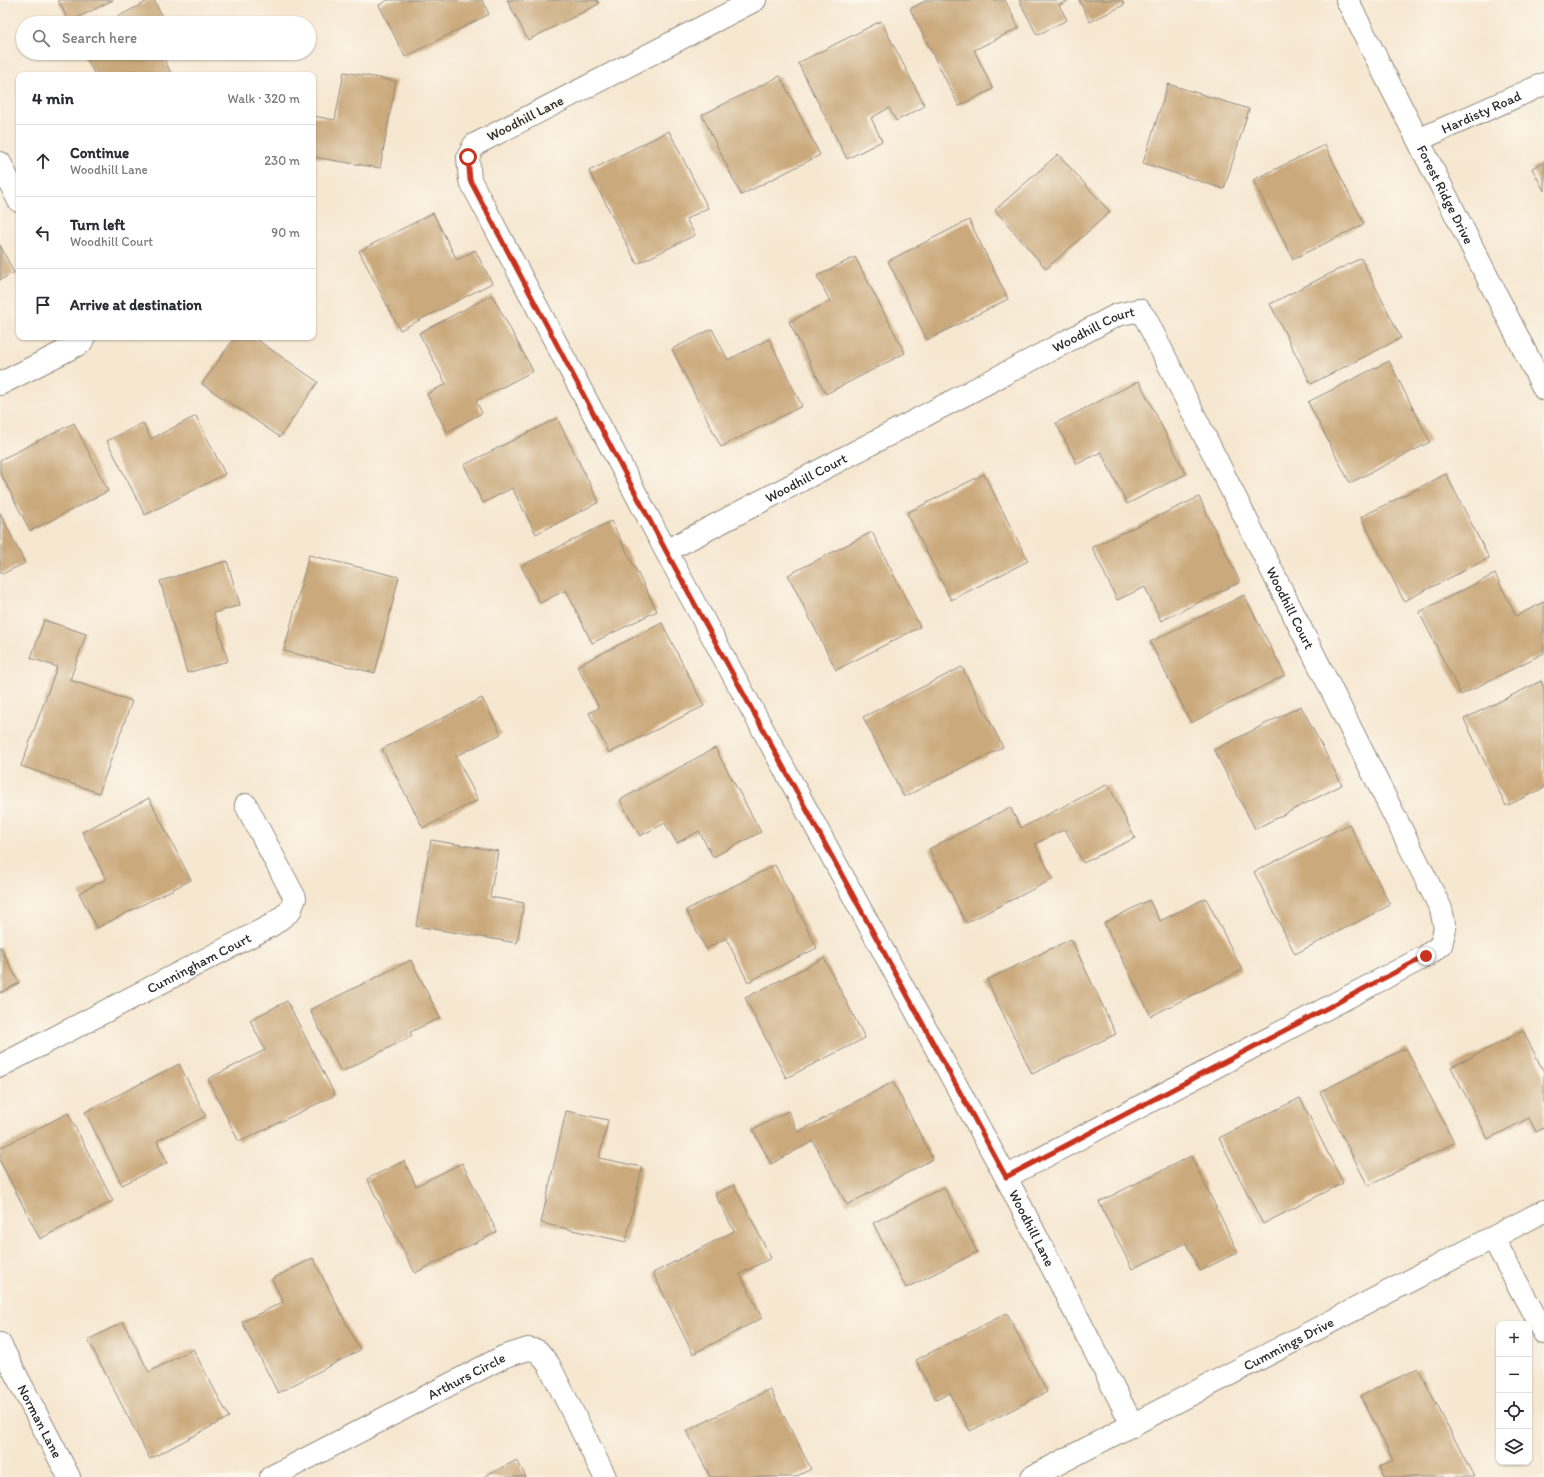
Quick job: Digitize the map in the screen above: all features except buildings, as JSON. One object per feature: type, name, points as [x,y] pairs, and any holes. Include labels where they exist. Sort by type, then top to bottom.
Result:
[{"type":"street","name":"Woodhill Lane","points":[[755,0],[474,145],[468,157],[470,180],[666,551],[1006,1177],[1133,1426]]},
{"type":"street","name":"Forest Ridge Drive","points":[[1347,0],[1544,389]]},
{"type":"street","name":"Hardisty Road","points":[[1418,140],[1544,84]]},
{"type":"street","points":[[0,163],[16,195]]},
{"type":"street","name":"Woodhill Court","points":[[666,551],[1117,315],[1139,310],[1146,319],[1441,909],[1445,928],[1441,945],[1426,956],[1006,1177]]},
{"type":"street","points":[[0,384],[81,343],[82,340]]},
{"type":"street","name":"Cunningham Court","points":[[0,1066],[272,925],[290,911],[295,898],[246,805]]},
{"type":"street","name":"Cummings Drive","points":[[1032,1477],[1133,1426],[1544,1211]]},
{"type":"street","points":[[1493,1238],[1544,1333]]},
{"type":"street","name":"Norman Lane","points":[[0,1344],[70,1477]]},
{"type":"street","name":"Arthurs Circle","points":[[271,1477],[503,1357],[528,1349],[538,1351],[549,1364],[605,1477]]},
{"type":"route","points":[[468,157],[470,180],[666,551],[1006,1177],[1426,956]]}]
